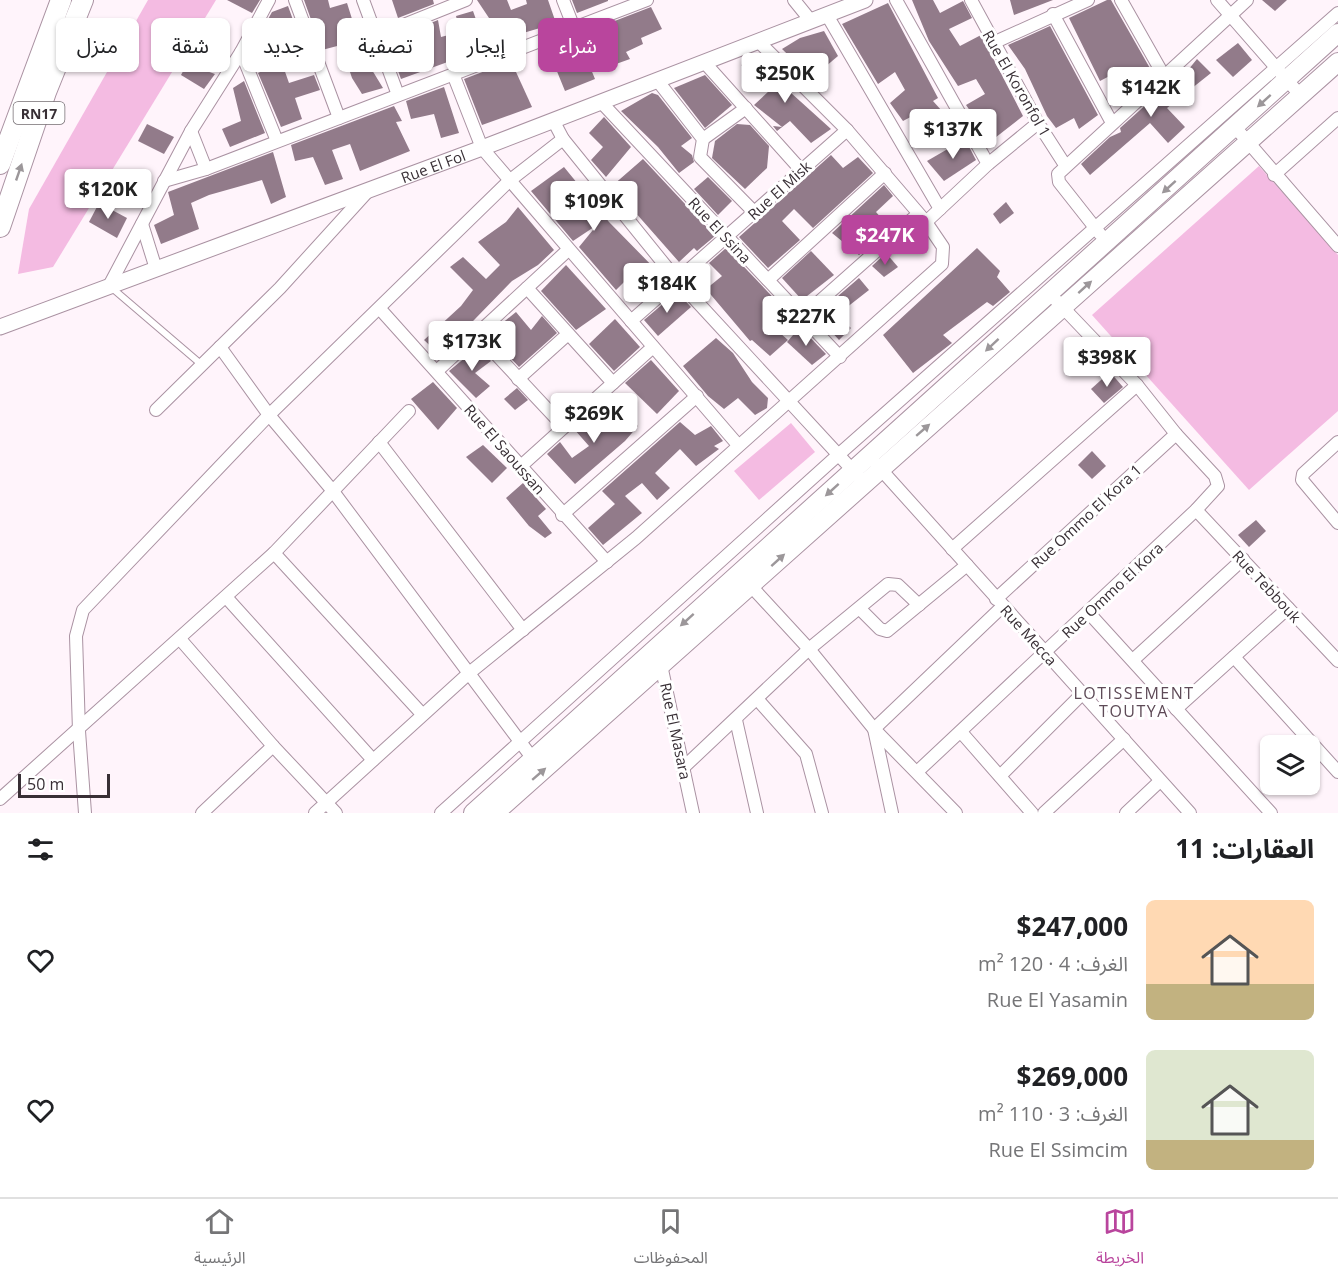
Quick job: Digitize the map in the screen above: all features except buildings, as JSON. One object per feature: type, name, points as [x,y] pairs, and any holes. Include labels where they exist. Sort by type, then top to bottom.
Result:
[{"type":"highway","name":"RN17","points":[[0,164],[61,0]]},
{"type":"highway","name":"RN17","points":[[0,227],[46,92],[83,0]]},
{"type":"main road","points":[[495,813],[657,658],[874,463],[1062,308],[1114,250],[1235,127],[1282,75],[1338,33]]},
{"type":"main road","points":[[874,463],[1018,310],[1050,294],[1114,250],[1248,142],[1338,62]]},
{"type":"main road","points":[[473,813],[533,759],[750,585],[859,477]]},
{"type":"street","points":[[110,286],[191,131],[241,52],[268,0]]},
{"type":"street","points":[[295,0],[339,118]]},
{"type":"street","points":[[363,0],[370,18]]},
{"type":"street","points":[[421,18],[466,0]]},
{"type":"street","points":[[563,0],[570,18]]},
{"type":"street","points":[[596,18],[628,3],[646,0]]},
{"type":"street","points":[[795,0],[811,21]]},
{"type":"street","name":"Rue El Fol","points":[[0,327],[482,148],[865,0]]},
{"type":"street","points":[[896,0],[988,164]]},
{"type":"street","name":"Rue El Koronfol 1","points":[[971,0],[1038,123],[1065,165]]},
{"type":"street","points":[[993,43],[1088,0]]},
{"type":"street","points":[[1121,0],[1164,76]]},
{"type":"street","points":[[1217,0],[1301,96]]},
{"type":"street","points":[[1114,250],[1059,182],[1058,174],[1065,165],[1247,0]]},
{"type":"street","points":[[441,813],[837,456],[1018,310],[1095,229],[1282,75],[1338,13]]},
{"type":"street","points":[[1053,14],[1112,123]]},
{"type":"street","points":[[827,15],[940,209]]},
{"type":"street","points":[[315,813],[422,714],[607,562],[942,264],[943,247],[885,173],[847,130],[758,41]]},
{"type":"street","points":[[164,182],[206,169],[538,42]]},
{"type":"street","points":[[241,52],[277,141]]},
{"type":"street","points":[[705,63],[801,170]]},
{"type":"street","points":[[389,72],[398,95]]},
{"type":"street","points":[[453,74],[482,148],[738,445]]},
{"type":"street","points":[[657,80],[703,139]]},
{"type":"street","name":"Rue El Ssina","points":[[601,102],[840,357]]},
{"type":"street","points":[[746,108],[703,139],[700,157],[754,212]]},
{"type":"street","points":[[1274,175],[1338,118]]},
{"type":"street","points":[[553,120],[563,139],[677,280],[837,456],[859,477]]},
{"type":"street","points":[[802,316],[922,218],[940,209],[988,164],[1038,123]]},
{"type":"street","points":[[1235,127],[1274,175],[1338,246]]},
{"type":"street","name":"Rue El Misk","points":[[631,321],[847,130]]},
{"type":"street","points":[[191,131],[206,169]]},
{"type":"street","points":[[85,813],[79,731],[76,636],[83,610],[269,415],[509,181],[563,139]]},
{"type":"street","points":[[768,280],[885,173]]},
{"type":"street","points":[[156,411],[280,288],[370,189]]},
{"type":"street","points":[[142,224],[156,269]]},
{"type":"street","points":[[437,371],[568,250]]},
{"type":"street","points":[[527,288],[613,383]]},
{"type":"street","points":[[1050,294],[1137,386],[1176,434]]},
{"type":"street","name":"Rue El Saoussan","points":[[380,309],[562,515],[607,562]]},
{"type":"street","points":[[477,334],[564,427]]},
{"type":"street","points":[[518,379],[568,334]]},
{"type":"street","points":[[220,347],[269,415],[332,490],[533,759]]},
{"type":"street","points":[[521,466],[653,347]]},
{"type":"street","points":[[952,549],[1137,386]]},
{"type":"street","points":[[562,515],[698,396]]},
{"type":"street","points":[[0,800],[274,553],[409,411]]},
{"type":"street","name":"Rue Ommo El Kora","points":[[917,772],[1215,492],[1218,486],[1215,476],[1176,434]]},
{"type":"street","name":"Rue Ommo El Kora 1","points":[[874,729],[1000,602],[1176,434]]},
{"type":"street","points":[[379,442],[523,630]]},
{"type":"street","points":[[1338,442],[1303,474],[1303,484],[1338,523]]},
{"type":"street","name":"Rue Mecca","points":[[874,463],[1190,813]]},
{"type":"street","name":"Rue Tebbouk","points":[[1196,510],[1338,662]]},
{"type":"street","points":[[274,553],[422,714]]},
{"type":"street","points":[[1133,660],[1243,559]]},
{"type":"street","points":[[860,609],[884,631],[967,565]]},
{"type":"street","points":[[684,767],[758,700],[809,649],[891,583],[898,585],[919,605]]},
{"type":"street","points":[[750,585],[809,649],[874,729],[956,813]]},
{"type":"street","points":[[226,597],[373,760]]},
{"type":"street","points":[[1176,708],[1288,608]]},
{"type":"street","points":[[1088,612],[1271,813]]},
{"type":"street","points":[[180,639],[273,746],[336,813]]},
{"type":"street","points":[[1234,657],[1338,772]]},
{"type":"street","name":"Rue El Masara","points":[[657,658],[693,813]]},
{"type":"street","points":[[1000,776],[1082,694]]},
{"type":"street","points":[[758,700],[806,754],[822,813]]},
{"type":"street","points":[[736,720],[757,813]]},
{"type":"street","points":[[874,729],[892,813]]},
{"type":"street","points":[[961,732],[1032,813]]},
{"type":"street","points":[[1044,813],[1124,739]]},
{"type":"street","points":[[202,813],[273,746]]},
{"type":"street","points":[[1126,813],[1160,781]]},
{"type":"lane","points":[[110,286],[202,365]]},
{"type":"shaded area","points":[[148,0],[216,0],[205,18],[151,18],[151,72],[172,72],[53,267],[18,274],[29,209],[107,72],[139,72],[138,18]]},
{"type":"shaded area","points":[[1259,166],[1338,255],[1338,411],[1249,490],[1092,315]]},
{"type":"shaded area","points":[[791,423],[815,452],[759,500],[734,471]]},
{"type":"district","name":"LOTISSEMENT TOUTYA","points":[[1134,702]]}]
